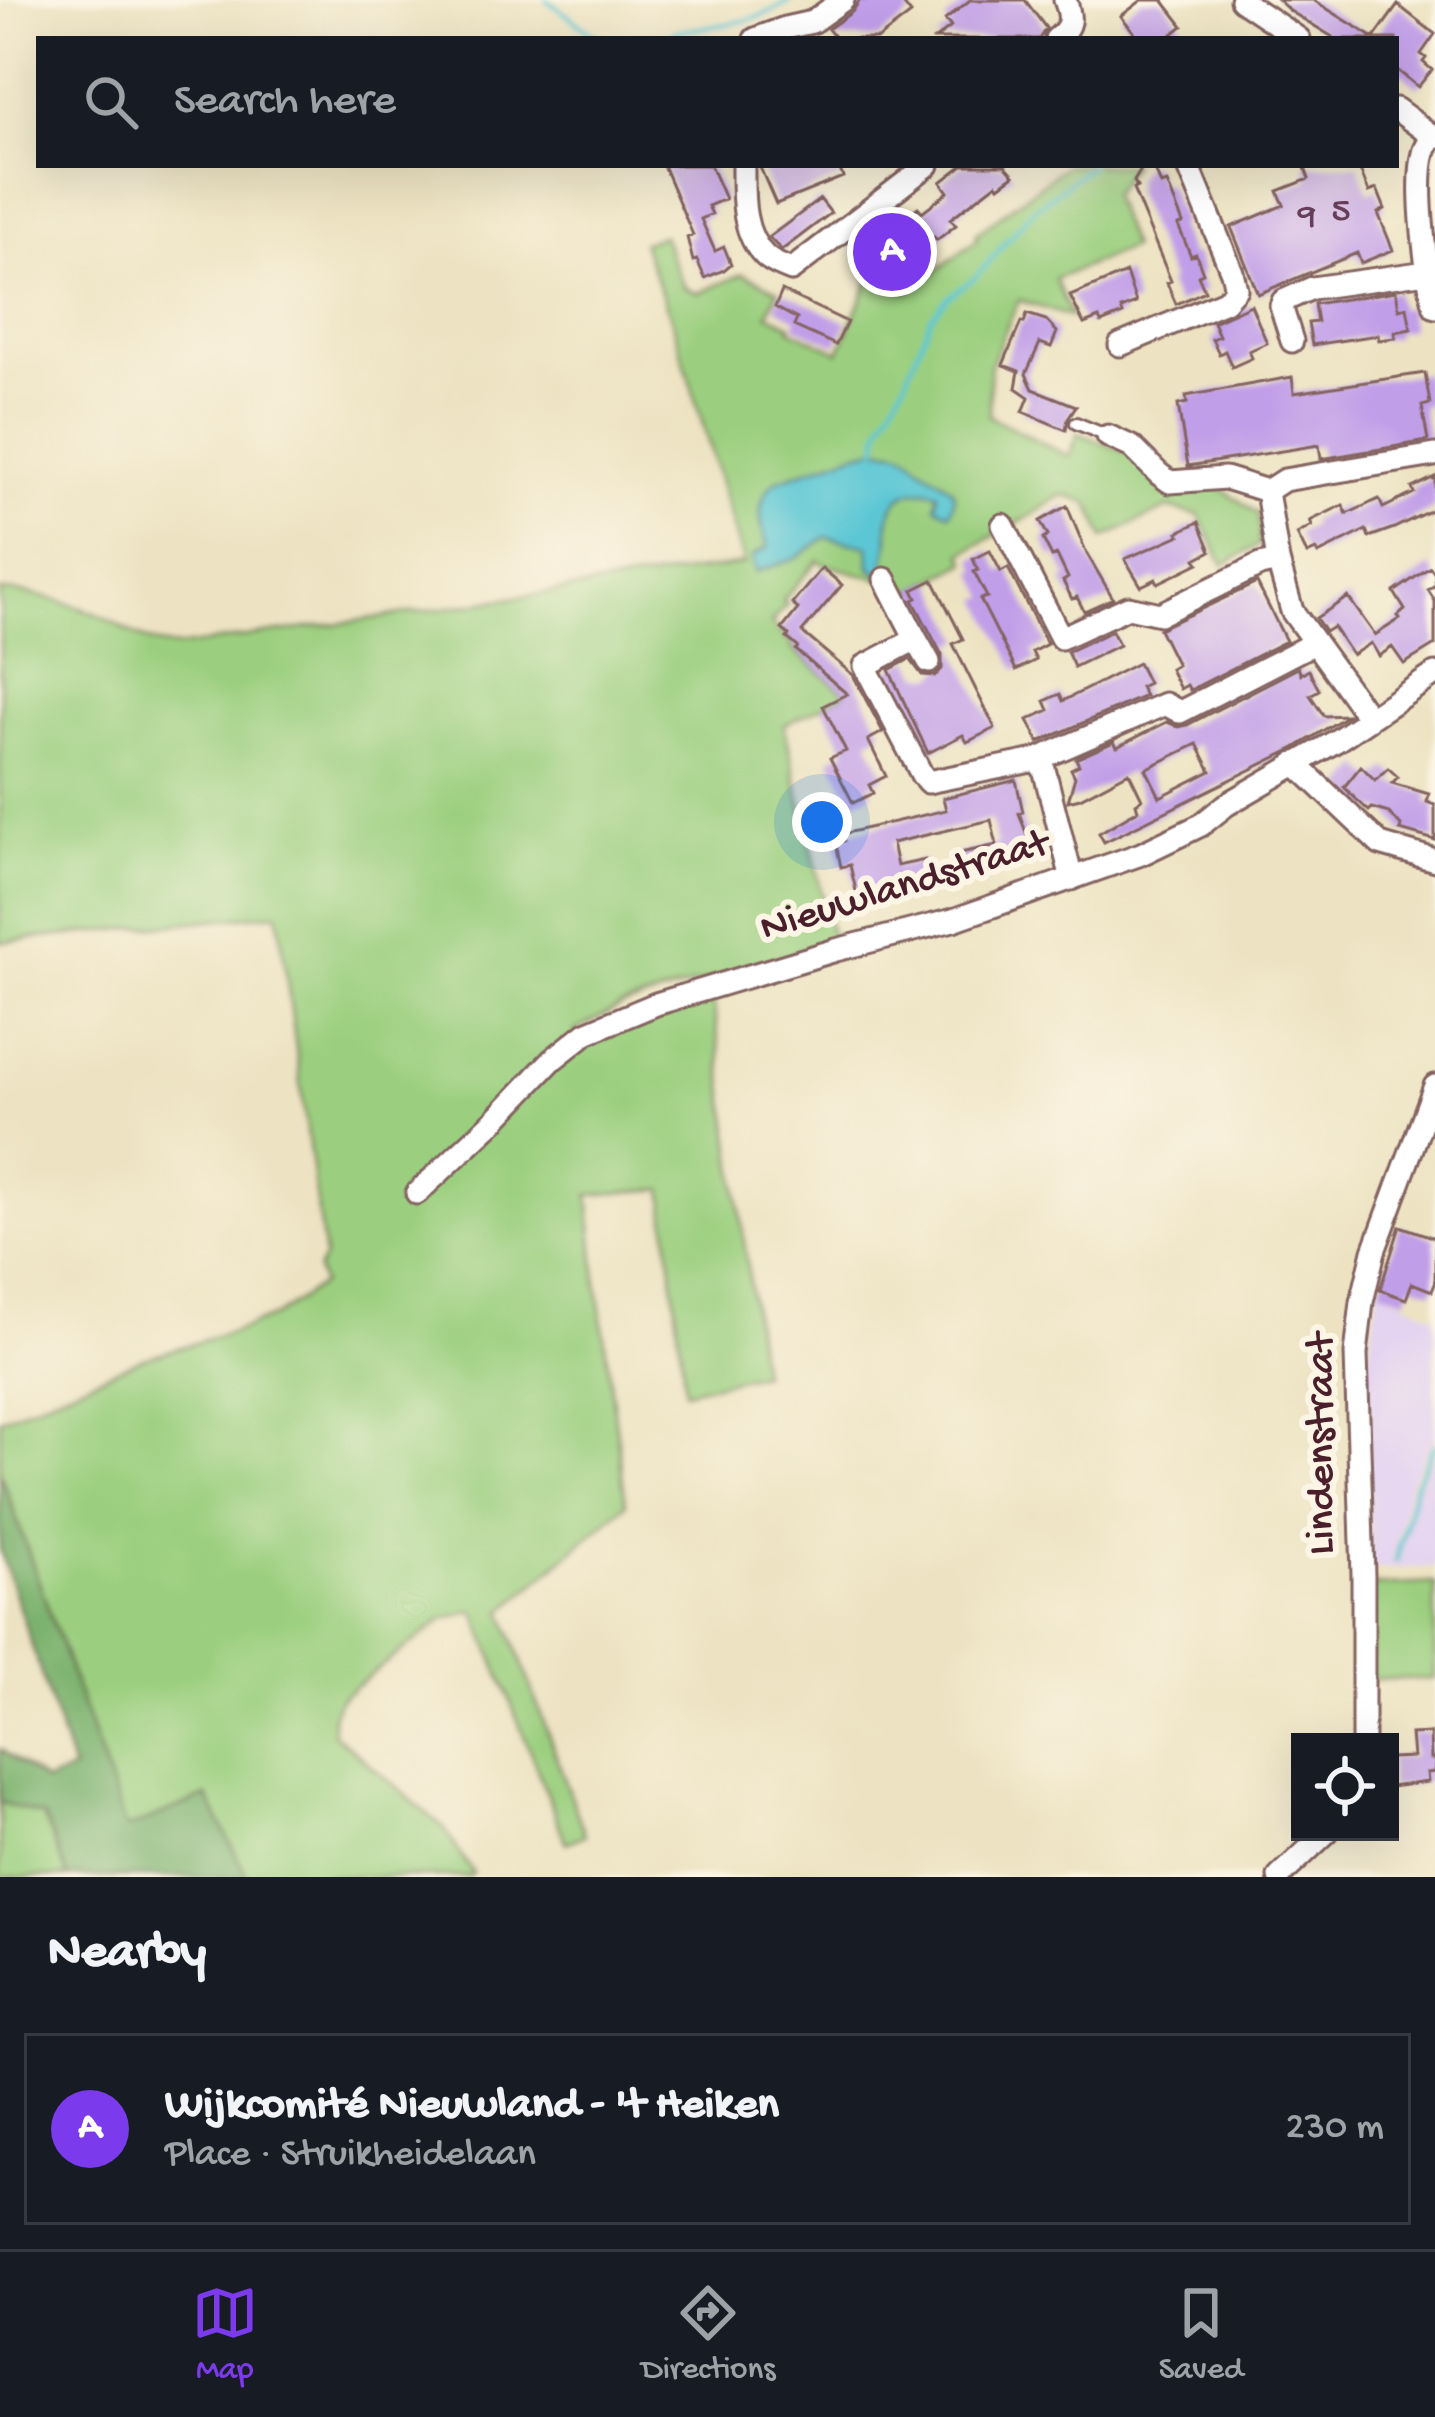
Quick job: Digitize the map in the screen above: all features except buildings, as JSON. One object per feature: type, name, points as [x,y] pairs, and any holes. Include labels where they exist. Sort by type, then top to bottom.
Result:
[{"type":"street","points":[[763,36],[812,22],[843,0]]},
{"type":"street","points":[[1059,36],[1071,19],[1065,0]]},
{"type":"street","points":[[1241,0],[1295,36]]},
{"type":"street","points":[[1399,111],[1434,137],[1424,152],[1421,185],[1427,272],[1435,307]]},
{"type":"street","points":[[743,168],[742,210],[760,250],[767,259],[791,270],[924,168]]},
{"type":"street","points":[[1120,345],[1226,301],[1236,289],[1189,168]]},
{"type":"street","points":[[1292,341],[1283,302],[1312,289],[1427,272]]},
{"type":"street","points":[[1108,436],[1132,447],[1170,482],[1225,478],[1267,490],[1284,480],[1435,454]]},
{"type":"street","points":[[1267,490],[1292,611],[1369,718]]},
{"type":"street","points":[[1003,525],[1060,638],[1128,607],[1160,614],[1260,565],[1278,561]]},
{"type":"street","points":[[885,579],[929,662]]},
{"type":"street","points":[[916,639],[865,666],[928,782],[1036,760],[1165,704],[1180,712],[1314,643]]},
{"type":"street","name":"Nieuwlandstraat","points":[[417,1193],[552,1060],[586,1033],[656,1004],[953,920],[1141,854],[1201,825],[1435,674]]},
{"type":"street","points":[[1036,760],[1044,769],[1072,879]]},
{"type":"street","points":[[1295,763],[1380,844],[1435,860]]},
{"type":"street","name":"Lindenstraat","points":[[1363,1733],[1356,1354],[1374,1251],[1435,1086]]},
{"type":"street","points":[[1279,1877],[1317,1841]]},
{"type":"lane","points":[[1076,423],[1108,436]]},
{"type":"shaded area","points":[[1379,1289],[1435,1316],[1435,1438],[1412,1478],[1392,1561],[1399,1562],[1416,1488],[1435,1451],[1435,1567],[1370,1569],[1366,1380]]},
{"type":"green space","points":[[1062,168],[1130,168],[1111,195],[1131,248],[1055,279],[1071,317],[1019,300],[990,365],[989,416],[1070,457],[1078,433],[1131,454],[1162,484],[1221,488],[1258,514],[1259,545],[1224,565],[1199,515],[1168,508],[1104,538],[1089,503],[1062,495],[963,553],[967,562],[901,596],[891,582],[818,560],[783,600],[787,605],[771,623],[792,649],[847,694],[784,725],[833,943],[623,1006],[575,1031],[581,1048],[713,1000],[761,1373],[685,1391],[663,1189],[589,1195],[626,1504],[503,1611],[585,1835],[566,1843],[475,1611],[444,1619],[340,1698],[332,1716],[333,1733],[444,1828],[473,1874],[247,1877],[206,1796],[126,1830],[0,1472],[0,1419],[141,1359],[277,1315],[322,1284],[317,1270],[324,1257],[278,913],[0,942],[0,591],[64,603],[146,640],[178,647],[744,564],[672,320],[642,243],[662,235],[684,287],[698,293],[743,274],[778,290],[768,314],[839,352],[871,277],[908,292],[977,240],[976,234]]},
{"type":"green space","points":[[0,1472],[126,1829],[207,1796],[247,1877],[68,1877],[44,1817],[0,1802],[0,1749],[45,1782],[73,1770],[0,1550]]},
{"type":"green space","points":[[1435,1583],[1435,1679],[1371,1679],[1371,1586]]},
{"type":"green space","points":[[0,1802],[43,1816],[68,1877],[0,1877]]},
{"type":"water","points":[[877,449],[903,452],[947,485],[954,498],[950,513],[936,506],[938,493],[922,490],[902,496],[890,516],[884,566],[888,569],[880,575],[870,567],[869,546],[826,537],[797,558],[755,572],[752,557],[768,547],[761,520],[769,488],[776,481]]},
{"type":"waterway","points":[[547,0],[596,36]]},
{"type":"waterway","points":[[669,36],[750,19],[790,0]]},
{"type":"waterway","points":[[877,449],[880,429],[931,317],[977,276],[1033,210],[1087,168]]},
{"type":"waterway","points":[[1396,1561],[1416,1481],[1435,1445]]},
{"type":"place","name":"Wijkcomité Nieuwland - 't Heiken","points":[[892,252]]}]
